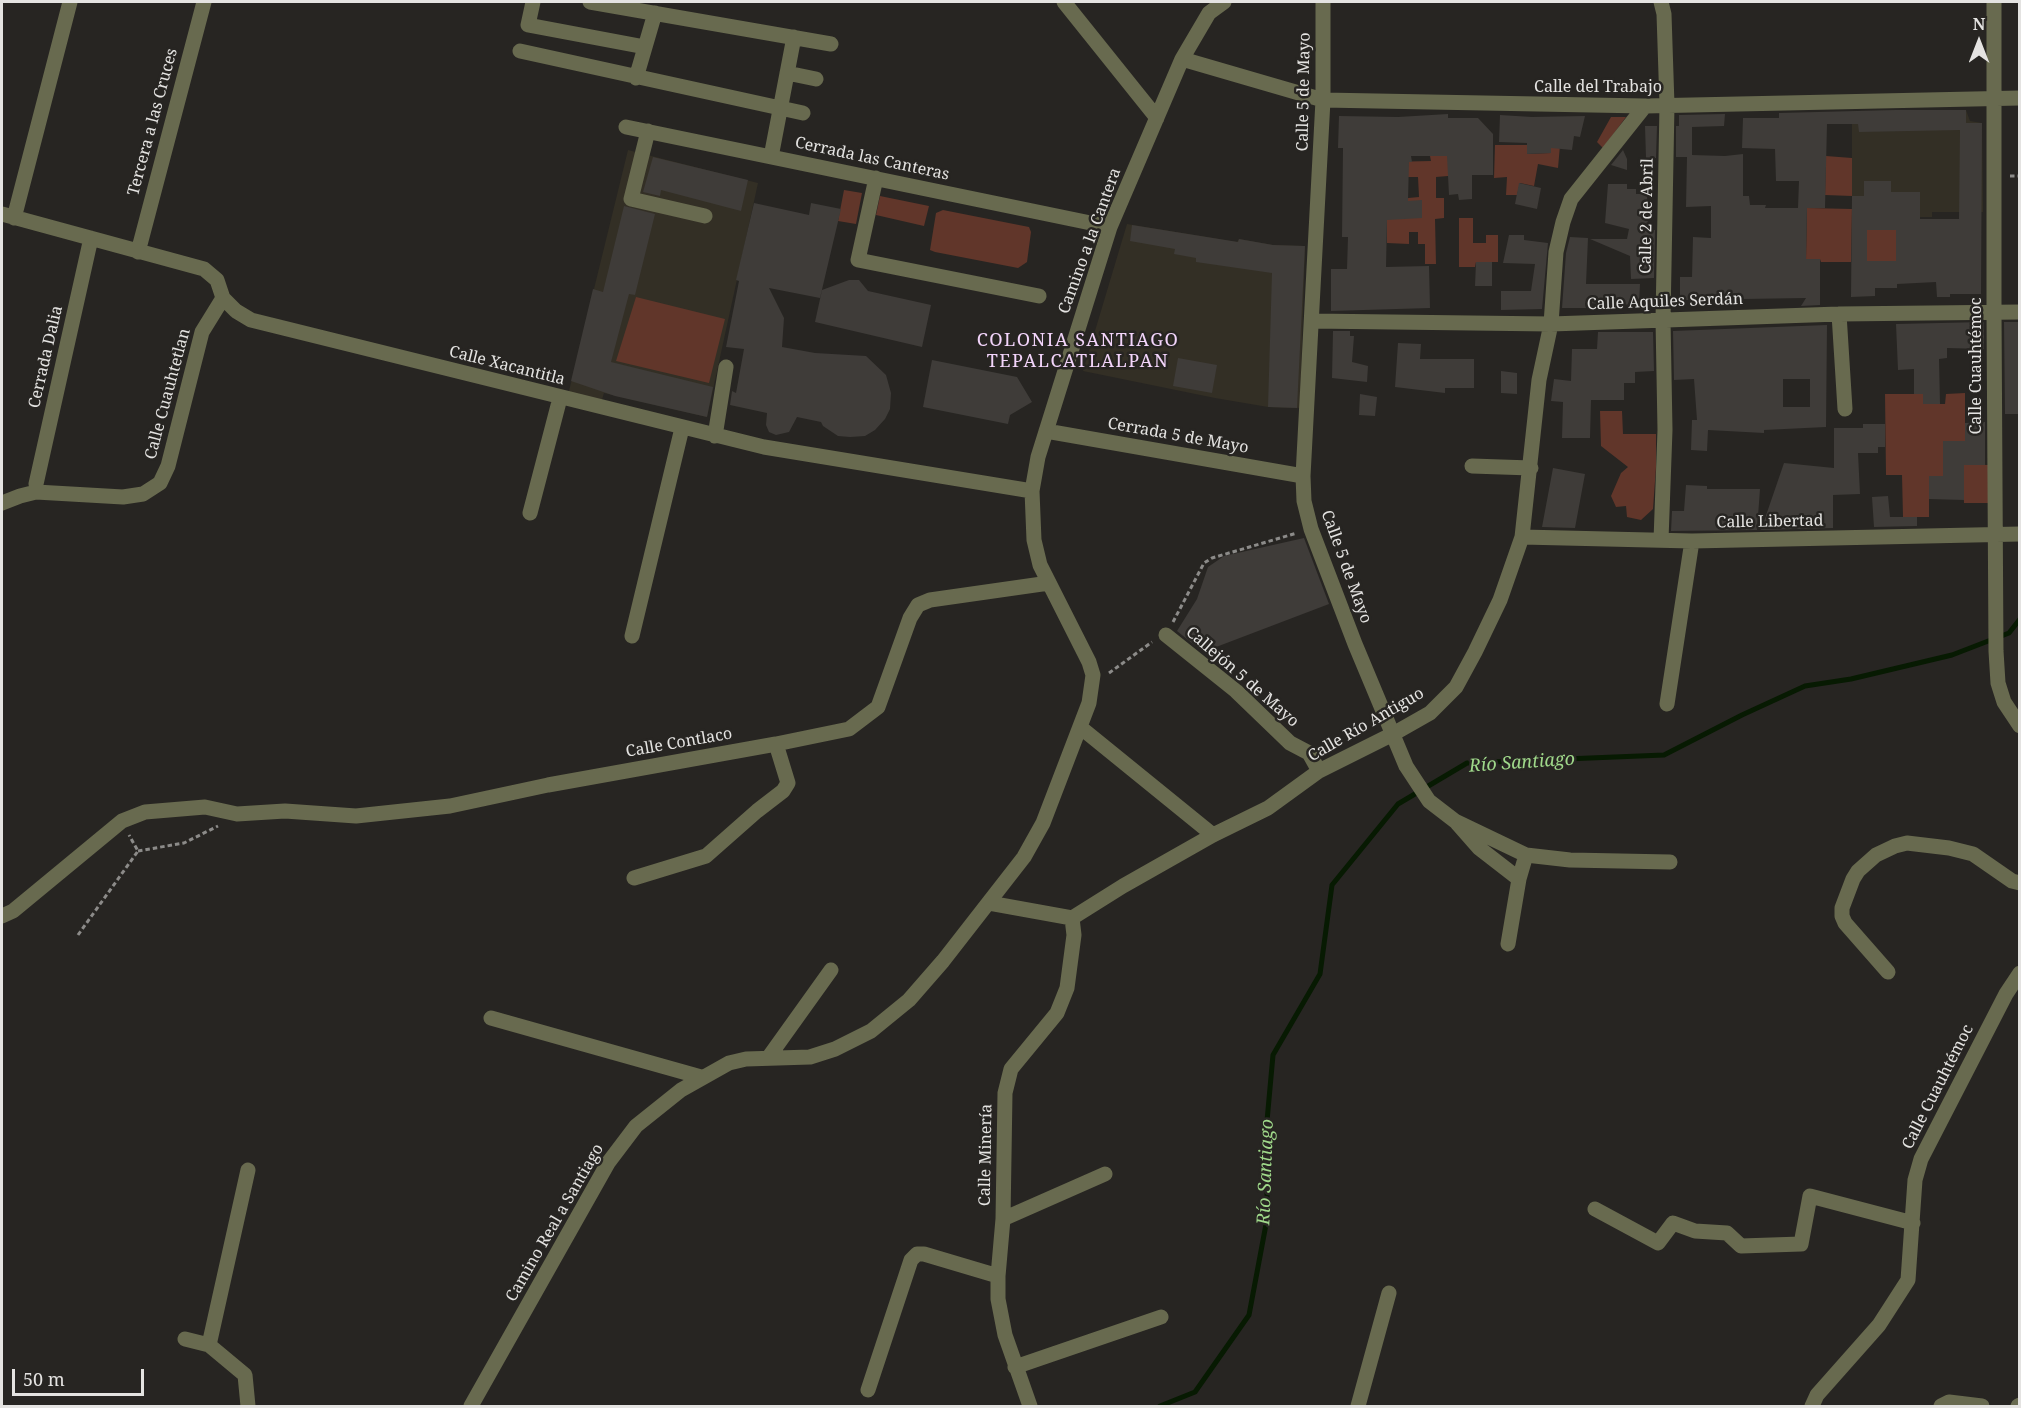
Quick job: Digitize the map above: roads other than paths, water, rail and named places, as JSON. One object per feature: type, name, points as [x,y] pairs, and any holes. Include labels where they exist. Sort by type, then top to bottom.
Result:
[{"type":"street","points":[[8,216],[70,2]]},
{"type":"street","name":"Tercera a las Cruces","points":[[138,252],[204,2]]},
{"type":"street","points":[[533,2],[528,25],[645,47]]},
{"type":"street","points":[[590,2],[831,44]]},
{"type":"street","points":[[1064,2],[1157,118]]},
{"type":"street","name":"Camino a la Cantera","points":[[989,903],[1024,857],[1043,823],[1089,703],[1093,675],[1089,662],[1040,565],[1034,540],[1032,491],[1038,457],[1110,228],[1182,59],[1209,13],[1224,2]]},
{"type":"street","name":"Calle 5 de Mayo","points":[[1323,2],[1323,100],[1303,476],[1304,501],[1311,529],[1393,734],[1406,766],[1429,801],[1455,821],[1526,855],[1570,860],[1670,862]]},
{"type":"street","name":"Calle 2 de Abril","points":[[1660,540],[1665,430],[1663,319],[1667,105],[1664,14],[1661,2]]},
{"type":"street","name":"Calle Cuauhtémoc","points":[[1995,2],[1993,99],[1996,651],[1998,683],[2004,702],[2019,726]]},
{"type":"street","points":[[636,78],[655,13]]},
{"type":"street","points":[[771,157],[794,37]]},
{"type":"street","points":[[520,51],[802,113]]},
{"type":"street","name":"Calle del Trabajo","points":[[1182,59],[1323,100],[1645,106],[2019,98]]},
{"type":"street","points":[[787,74],[816,79]]},
{"type":"street","name":"Calle Río Antiguo","points":[[1072,918],[1213,835],[1268,808],[1319,771],[1430,713],[1456,687],[1476,652],[1500,600],[1522,537],[1539,380],[1551,324],[1556,252],[1571,199],[1645,106]]},
{"type":"street","name":"Cerrada las Canteras","points":[[626,127],[1110,228]]},
{"type":"street","points":[[648,131],[631,199],[705,216]]},
{"type":"street","points":[[876,178],[858,260],[1039,296]]},
{"type":"street","name":"Calle Xacantitla","points":[[8,216],[204,269],[217,280],[223,298],[236,311],[251,320],[764,447],[1032,491]]},
{"type":"street","name":"Cerrada Dalia","points":[[36,484],[91,238]]},
{"type":"street","name":"Calle Cuauhtetlan","points":[[2,503],[36,492],[123,497],[143,494],[160,483],[168,466],[201,332],[223,298]]},
{"type":"street","name":"Calle Aquiles Serdán","points":[[1312,321],[1551,324],[1839,314],[2019,312]]},
{"type":"street","points":[[1839,314],[1845,409]]},
{"type":"street","points":[[715,436],[726,367]]},
{"type":"street","points":[[530,513],[560,398]]},
{"type":"street","points":[[632,636],[682,428]]},
{"type":"street","name":"Cerrada 5 de Mayo","points":[[1046,431],[1303,476]]},
{"type":"street","points":[[1472,466],[1531,468]]},
{"type":"street","name":"Calle Libertad","points":[[1522,537],[1692,541],[2019,534]]},
{"type":"street","points":[[1667,704],[1692,541]]},
{"type":"street","name":"Calle Contlaco","points":[[2,916],[13,911],[122,820],[145,812],[205,807],[237,814],[285,812],[356,816],[450,806],[548,785],[849,729],[878,707],[910,618],[918,604],[930,600],[1049,582]]},
{"type":"street","name":"Callejón 5 de Mayo","points":[[1166,635],[1236,691],[1290,743],[1309,753],[1319,771]]},
{"type":"street","points":[[1080,727],[1213,835]]},
{"type":"street","points":[[634,878],[706,856],[757,811],[783,792],[788,783],[776,744]]},
{"type":"street","points":[[1455,821],[1479,848],[1519,879]]},
{"type":"street","points":[[1888,972],[1845,923],[1842,916],[1842,908],[1853,879],[1858,871],[1876,855],[1907,843],[1949,848],[1973,854],[2019,883]]},
{"type":"street","points":[[1508,944],[1519,879],[1526,855]]},
{"type":"street","points":[[989,903],[1072,918]]},
{"type":"street","name":"Camino Real a Santiago","points":[[471,1407],[608,1163],[636,1126],[681,1090],[729,1063],[746,1059],[810,1057],[836,1049],[872,1031],[909,1000],[989,903]]},
{"type":"street","name":"Calle Minería","points":[[1030,1407],[1005,1335],[998,1299],[1003,1219],[1006,1082],[1011,1069],[1057,1013],[1064,997],[1072,959],[1074,935],[1072,918]]},
{"type":"street","points":[[768,1058],[831,970]]},
{"type":"street","name":"Calle Cuauhtémoc","points":[[1812,1407],[1817,1395],[1879,1325],[1908,1280],[1915,1180],[1921,1159],[2019,973]]},
{"type":"street","points":[[491,1018],[701,1077]]},
{"type":"street","points":[[209,1345],[248,1170]]},
{"type":"street","points":[[1003,1219],[1104,1174]]},
{"type":"street","points":[[1595,1209],[1658,1243],[1673,1223],[1695,1232],[1727,1233],[1741,1246],[1801,1244],[1810,1196],[1913,1223]]},
{"type":"street","points":[[868,1390],[911,1260],[917,1254],[924,1254],[998,1276]]},
{"type":"street","points":[[1358,1407],[1389,1293]]},
{"type":"street","points":[[1015,1367],[1161,1317]]},
{"type":"street","points":[[185,1339],[209,1345],[245,1376],[248,1407]]},
{"type":"street","points":[[1941,1407],[1949,1402],[1982,1407]]},
{"type":"waterway","name":"Río Santiago","points":[[1160,1406],[1195,1392],[1249,1315],[1267,1219],[1267,1121],[1273,1055],[1320,974],[1332,885],[1398,804],[1467,763],[1664,755],[1805,686],[1851,679],[1952,655],[2009,633],[2020,619]]},
{"type":"district","name":"COLONIA SANTIAGO TEPALCATLALPAN","points":[[1078,351]]}]
